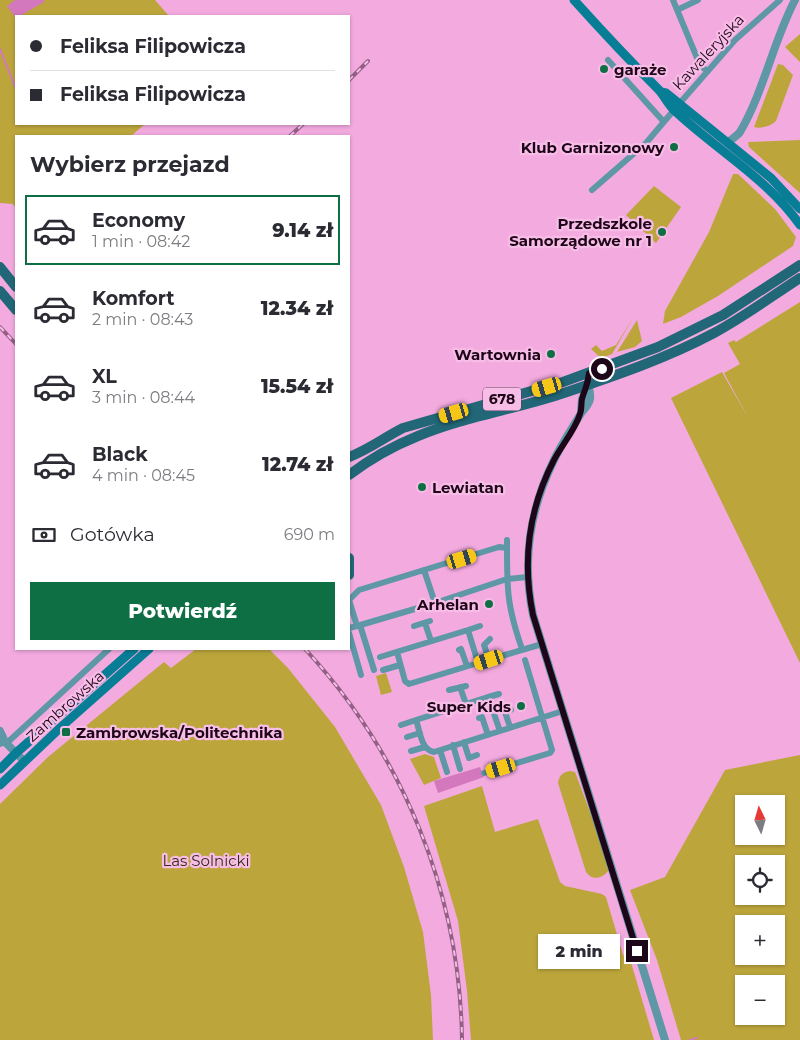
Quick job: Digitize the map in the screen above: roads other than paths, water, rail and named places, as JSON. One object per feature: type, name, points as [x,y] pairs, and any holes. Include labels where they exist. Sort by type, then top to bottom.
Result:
[{"type":"main road","points":[[574,0],[621,52],[660,91],[666,94],[677,107],[724,145],[772,178],[800,209]]},
{"type":"main road","points":[[724,145],[772,192],[800,225]]},
{"type":"main road","name":"678","points":[[350,474],[379,454],[427,432],[560,395],[677,351],[724,328],[800,265]]},
{"type":"main road","points":[[0,267],[15,286]]},
{"type":"main road","name":"678","points":[[352,457],[390,435],[415,424],[563,382],[632,358],[752,303],[800,278]]},
{"type":"main road","points":[[0,291],[15,309]]},
{"type":"main road","name":"Zambrowska","points":[[0,769],[133,650]]},
{"type":"main road","name":"Zambrowska","points":[[0,784],[148,650]]},
{"type":"street","points":[[673,0],[700,65],[707,71]]},
{"type":"street","points":[[677,10],[698,0]]},
{"type":"street","name":"Kawaleryjska","points":[[592,190],[646,143],[735,40],[780,0]]},
{"type":"street","points":[[724,145],[734,130],[745,120],[754,102],[784,22],[795,0]]},
{"type":"street","points":[[608,60],[664,122]]},
{"type":"street","points":[[589,373],[588,385],[582,399],[581,412],[553,462],[540,495],[527,551],[527,577],[533,615],[665,1040]]},
{"type":"street","points":[[507,540],[507,579],[514,624],[522,649]]},
{"type":"street","points":[[350,599],[359,590],[499,547],[507,548]]},
{"type":"street","points":[[424,570],[435,603]]},
{"type":"street","points":[[350,628],[435,603],[507,579],[527,577]]},
{"type":"street","points":[[350,603],[374,670]]},
{"type":"street","points":[[414,626],[428,622],[431,641]]},
{"type":"street","points":[[380,657],[480,626]]},
{"type":"street","points":[[468,630],[478,663]]},
{"type":"street","points":[[350,638],[361,676]]},
{"type":"street","points":[[489,660],[484,645],[490,639]]},
{"type":"street","points":[[397,652],[405,681],[409,684],[542,644]]},
{"type":"street","points":[[459,650],[461,649],[468,666]]},
{"type":"street","name":"Zambrowska","points":[[2,743],[9,741],[108,650]]},
{"type":"street","points":[[484,772],[550,753],[552,750],[524,660]]},
{"type":"street","points":[[383,670],[400,665]]},
{"type":"street","points":[[448,690],[463,687],[466,704]]},
{"type":"street","points":[[401,725],[499,694]]},
{"type":"street","points":[[488,697],[500,731]]},
{"type":"street","points":[[510,727],[505,712],[511,710]]},
{"type":"street","points":[[416,720],[425,747],[430,751],[440,750],[563,711]]},
{"type":"street","points":[[479,718],[482,717],[488,734]]},
{"type":"street","points":[[0,732],[2,743],[24,761]]},
{"type":"street","points":[[407,737],[420,733]]},
{"type":"street","points":[[464,742],[469,758],[477,755]]},
{"type":"street","points":[[453,746],[460,769]]},
{"type":"street","points":[[411,751],[425,747]]},
{"type":"street","points":[[440,750],[447,772]]},
{"type":"waterway","points":[[0,49],[15,86]]},
{"type":"waterway","points":[[690,1040],[697,1038]]},
{"type":"railway","points":[[350,79],[368,61]]},
{"type":"railway","points":[[291,135],[302,125]]},
{"type":"railway","points":[[0,327],[15,343]]},
{"type":"railway","points":[[306,650],[340,691],[371,735],[398,781],[420,830],[438,880],[451,932],[459,986],[462,1040]]},
{"type":"place","name":"garaże","points":[[604,69]]},
{"type":"place","name":"Klub Garnizonowy","points":[[674,147]]},
{"type":"place","name":"Przedszkole Samorządowe nr 1","points":[[662,232]]},
{"type":"place","name":"Wartownia","points":[[551,354]]},
{"type":"place","name":"Lewiatan","points":[[422,487]]},
{"type":"place","name":"Arhelan","points":[[489,604]]},
{"type":"place","name":"Super Kids","points":[[521,706]]},
{"type":"place","name":"Zambrowska/Politechnika","points":[[66,732]]},
{"type":"park label","name":"Las Solnicki","points":[[206,860]]}]
